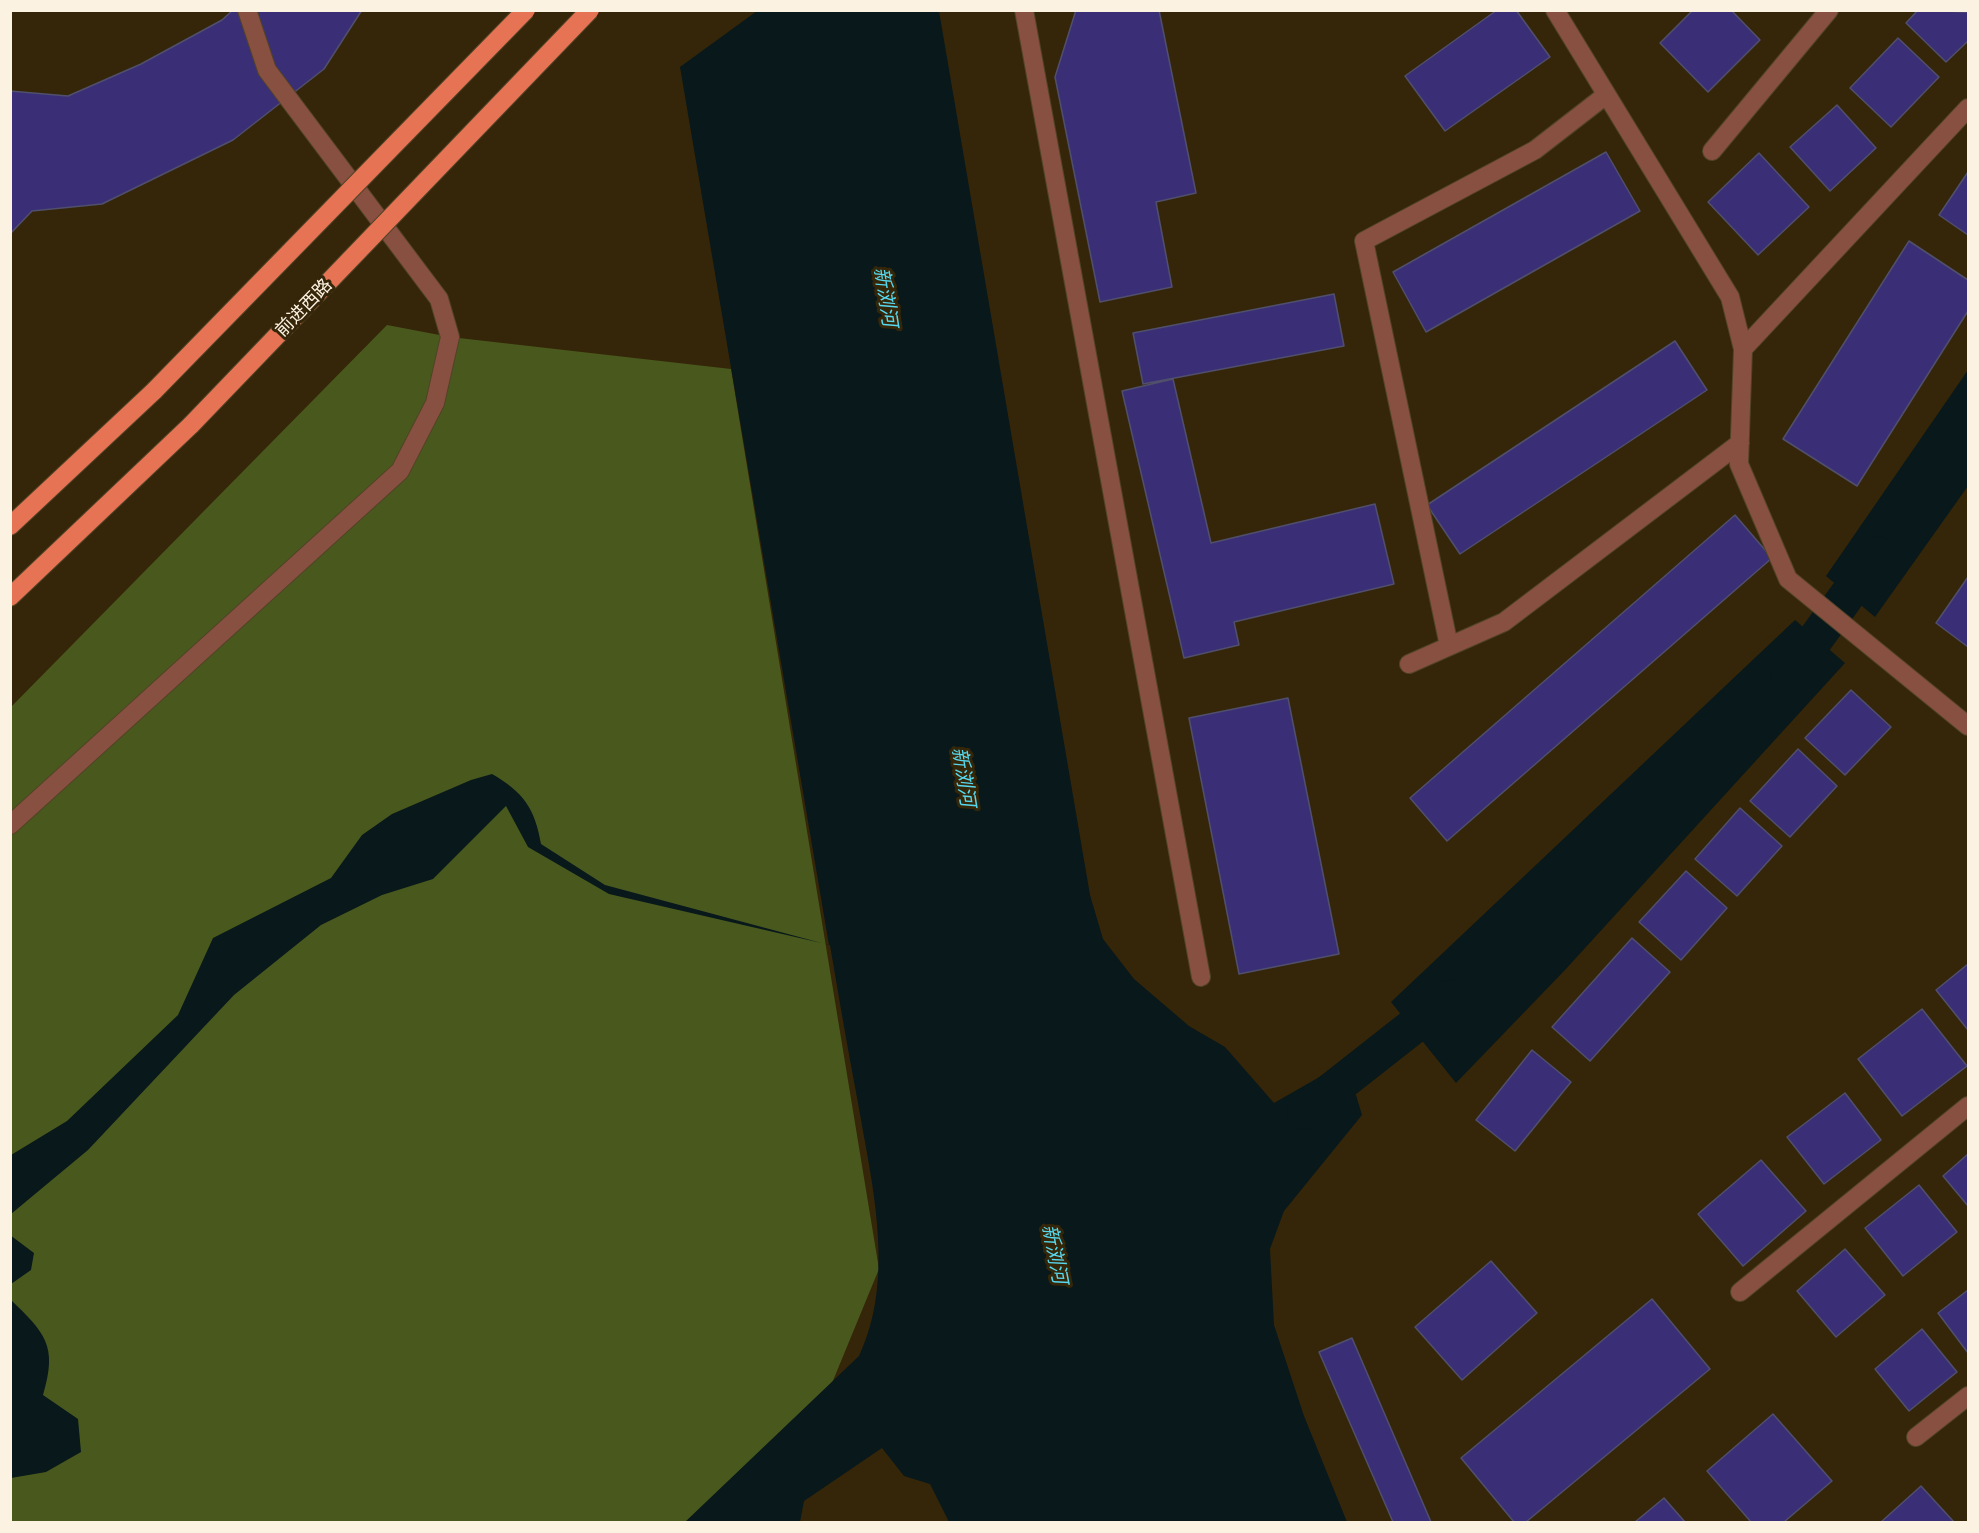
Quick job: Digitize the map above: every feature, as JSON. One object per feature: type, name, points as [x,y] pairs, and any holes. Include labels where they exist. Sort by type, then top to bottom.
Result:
[{"type":"main road","points":[[10,526],[154,391],[525,10]]},
{"type":"main road","name":"前进西路","points":[[10,597],[191,425],[590,10]]},
{"type":"street","points":[[10,825],[400,471],[435,403],[450,337],[439,299],[267,70],[247,10]]},
{"type":"street","points":[[1024,10],[1201,977]]},
{"type":"street","points":[[1555,10],[1730,297],[1743,350],[1739,464],[1788,579],[1968,726]]},
{"type":"street","points":[[1712,151],[1829,10]]},
{"type":"street","points":[[1449,646],[1364,241],[1535,150],[1606,94]]},
{"type":"street","points":[[1743,350],[1968,108]]},
{"type":"street","points":[[1409,664],[1504,622],[1740,443]]},
{"type":"street","points":[[1740,1292],[1968,1106]]},
{"type":"street","points":[[1916,1437],[1968,1396]]},
{"type":"green space","points":[[387,325],[450,337],[731,369],[879,1269],[832,1383],[686,1522],[11,1522],[11,707]]},
{"type":"water","name":"新浏河","points":[[757,11],[939,11],[1090,895],[1103,939],[1134,979],[1189,1026],[1225,1047],[1274,1103],[1330,1071],[1356,1095],[1362,1115],[1284,1211],[1270,1249],[1274,1325],[1304,1416],[1347,1522],[949,1522],[930,1484],[904,1476],[882,1448],[804,1501],[800,1522],[685,1522],[859,1356],[870,1326],[879,1263],[878,1231],[869,1166],[829,945],[680,67]]},
{"type":"water","points":[[1968,370],[1968,486],[1875,617],[1826,576]]},
{"type":"water","points":[[1795,620],[1845,663],[1565,970],[1456,1083],[1391,1002]]},
{"type":"water","points":[[492,774],[512,787],[531,811],[541,844],[605,885],[823,943],[609,894],[528,847],[506,806],[433,879],[382,895],[321,925],[234,995],[88,1150],[11,1214],[11,1155],[67,1121],[178,1015],[213,938],[331,878],[362,835],[392,814],[471,780]]},
{"type":"water","points":[[10,1235],[34,1253],[31,1270],[11,1284]]},
{"type":"water","points":[[10,1299],[32,1321],[45,1341],[49,1364],[43,1395],[78,1419],[81,1452],[46,1472],[11,1478]]},
{"type":"building","points":[[233,10],[362,10],[324,69],[233,140],[102,204],[32,211],[10,234],[10,91],[68,96],[141,64],[222,20]]},
{"type":"building","points":[[1076,10],[1159,10],[1196,193],[1156,202],[1172,287],[1100,302],[1055,77]]},
{"type":"building","points":[[1497,10],[1516,10],[1550,57],[1445,131],[1405,76]]},
{"type":"building","points":[[1693,10],[1731,10],[1760,40],[1708,92],[1660,43]]},
{"type":"building","points":[[1918,10],[1968,12],[1968,41],[1946,62],[1906,23]]},
{"type":"building","points":[[1898,38],[1939,77],[1891,127],[1850,88]]},
{"type":"building","points":[[1837,105],[1876,148],[1830,191],[1790,147]]},
{"type":"building","points":[[1606,152],[1640,211],[1426,332],[1393,272]]},
{"type":"building","points":[[1759,153],[1809,207],[1758,255],[1708,202]]},
{"type":"building","points":[[1968,172],[1968,235],[1939,215]]},
{"type":"building","points":[[1909,241],[1968,280],[1968,311],[1857,486],[1783,439]]},
{"type":"building","points":[[1334,294],[1344,346],[1143,384],[1133,333]]},
{"type":"building","points":[[1675,341],[1707,390],[1460,554],[1427,505]]},
{"type":"building","points":[[1173,379],[1211,543],[1375,504],[1394,584],[1234,622],[1239,645],[1184,658],[1122,391]]},
{"type":"building","points":[[1735,515],[1772,558],[1447,841],[1410,798]]},
{"type":"building","points":[[1968,577],[1968,647],[1936,623]]},
{"type":"building","points":[[1851,690],[1891,727],[1845,775],[1805,738]]},
{"type":"building","points":[[1288,698],[1339,954],[1239,974],[1189,718]]},
{"type":"building","points":[[1798,749],[1837,786],[1790,837],[1750,801]]},
{"type":"building","points":[[1740,808],[1782,846],[1737,896],[1695,859]]},
{"type":"building","points":[[1686,871],[1727,908],[1681,960],[1639,922]]},
{"type":"building","points":[[1632,938],[1670,972],[1590,1061],[1552,1027]]},
{"type":"building","points":[[1968,964],[1968,1030],[1936,990]]},
{"type":"building","points":[[1922,1009],[1967,1066],[1902,1116],[1858,1059]]},
{"type":"building","points":[[1532,1050],[1571,1082],[1515,1151],[1476,1120]]},
{"type":"building","points":[[1845,1093],[1881,1140],[1824,1184],[1787,1137]]},
{"type":"building","points":[[1968,1154],[1968,1206],[1943,1176]]},
{"type":"building","points":[[1761,1160],[1806,1211],[1743,1266],[1698,1214]]},
{"type":"building","points":[[1919,1185],[1957,1232],[1903,1276],[1865,1228]]},
{"type":"building","points":[[1845,1249],[1885,1295],[1836,1337],[1797,1291]]},
{"type":"building","points":[[1491,1261],[1537,1313],[1462,1380],[1415,1327]]},
{"type":"building","points":[[1968,1290],[1968,1353],[1938,1313]]},
{"type":"building","points":[[1652,1299],[1710,1369],[1526,1522],[1514,1522],[1461,1458]]},
{"type":"building","points":[[1922,1329],[1957,1372],[1909,1411],[1875,1369]]},
{"type":"building","points":[[1352,1338],[1431,1522],[1393,1522],[1319,1352]]},
{"type":"building","points":[[1773,1414],[1832,1481],[1784,1522],[1751,1522],[1707,1471]]},
{"type":"building","points":[[1921,1486],[1954,1522],[1881,1522]]},
{"type":"building","points":[[1664,1498],[1685,1522],[1635,1522]]},
{"type":"waterway","points":[[1788,677],[1877,554]]},
{"type":"waterway","points":[[1304,1112],[1449,998]]}]
